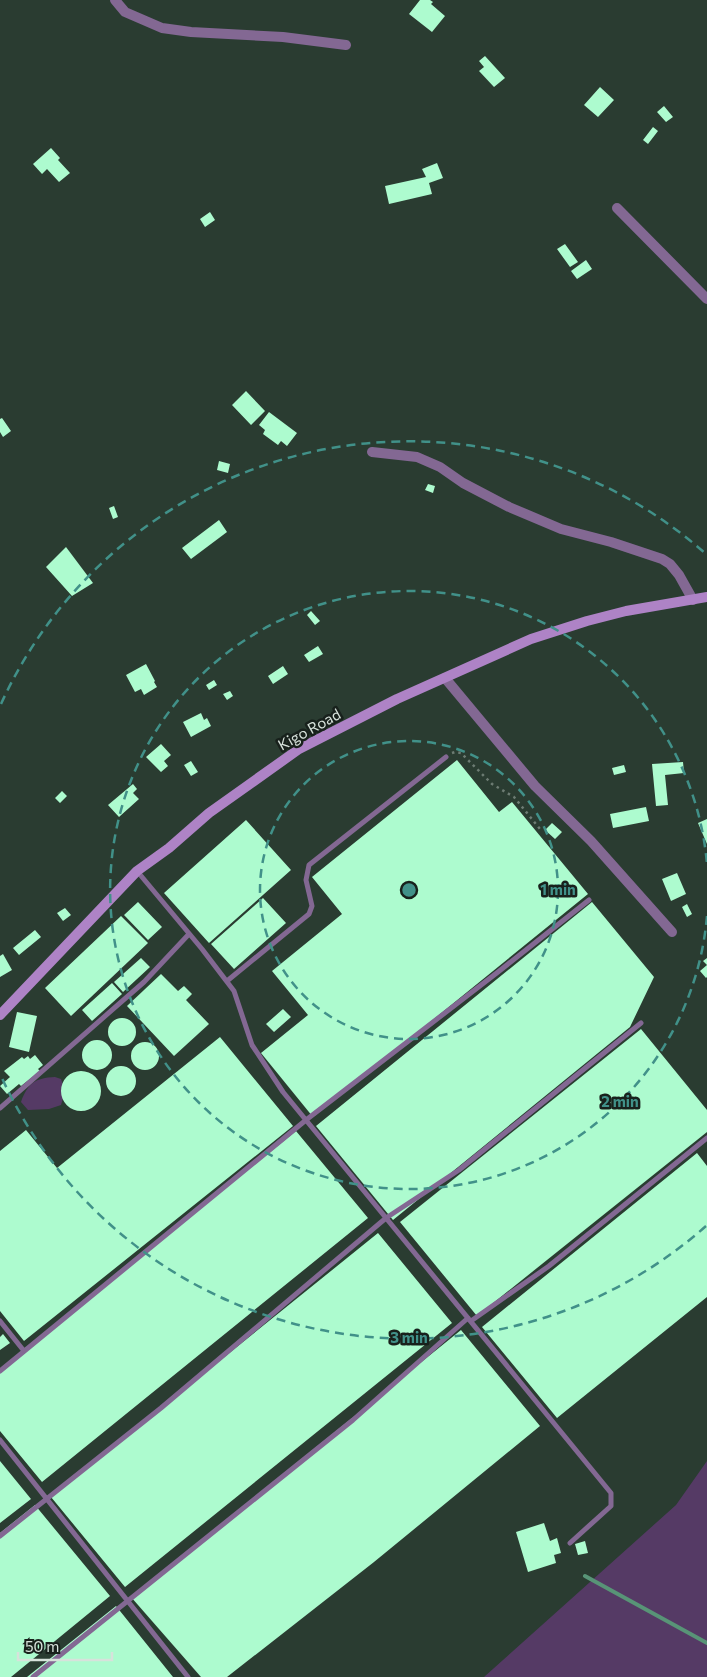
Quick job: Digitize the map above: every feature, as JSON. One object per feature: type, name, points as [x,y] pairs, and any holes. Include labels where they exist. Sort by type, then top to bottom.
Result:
[{"type":"street","points":[[115,0],[125,12],[162,28],[191,32],[283,37],[346,45]]},
{"type":"street","points":[[617,208],[707,299]]},
{"type":"street","points":[[372,452],[417,457],[440,467],[463,483],[509,507],[562,529],[611,542],[662,559],[670,564],[693,600]]},
{"type":"street","name":"Kigo Road","points":[[0,1015],[137,871],[169,848],[209,813],[300,749],[397,699],[531,639],[626,611],[707,596]]},
{"type":"street","points":[[444,678],[536,786],[591,841],[672,932]]},
{"type":"lane","points":[[227,981],[310,914],[312,906],[306,880],[309,865],[446,756]]},
{"type":"lane","points":[[137,871],[234,990],[252,1045],[283,1092],[611,1493],[611,1506],[570,1543]]},
{"type":"lane","points":[[0,1371],[306,1120],[589,900]]},
{"type":"lane","points":[[0,1108],[144,982],[189,934]]},
{"type":"lane","points":[[0,1536],[161,1408],[386,1218],[459,1170],[641,1023]]},
{"type":"lane","points":[[33,1677],[353,1420],[469,1319],[549,1266],[707,1138]]},
{"type":"lane","points":[[0,1321],[24,1352]]},
{"type":"lane","points":[[0,1440],[188,1677]]},
{"type":"path","points":[[446,756],[455,752],[461,753],[492,784],[514,797],[540,829]]},
{"type":"shaded area","points":[[55,1077],[61,1079],[65,1091],[61,1105],[49,1109],[28,1110],[21,1102],[26,1090],[37,1080]]},
{"type":"shaded area","points":[[707,1461],[707,1677],[484,1677],[676,1505]]},
{"type":"building","points":[[420,0],[430,0],[433,2],[431,4],[445,16],[432,32],[409,14]]},
{"type":"building","points":[[485,56],[505,78],[494,87],[479,71],[484,67],[479,61]]},
{"type":"building","points":[[600,87],[614,100],[598,117],[584,105]]},
{"type":"building","points":[[664,106],[673,117],[666,122],[657,112]]},
{"type":"building","points":[[653,127],[658,131],[648,144],[643,140]]},
{"type":"building","points":[[51,148],[60,158],[58,160],[70,173],[59,182],[47,169],[42,174],[33,164]]},
{"type":"building","points":[[437,163],[443,178],[429,183],[432,194],[389,204],[385,186],[426,177],[422,169]]},
{"type":"building","points":[[210,212],[215,220],[205,227],[200,219]]},
{"type":"building","points":[[565,244],[578,262],[570,267],[557,249]]},
{"type":"building","points":[[586,260],[592,269],[577,279],[571,271]]},
{"type":"building","points":[[246,391],[265,411],[251,425],[232,405]]},
{"type":"building","points":[[269,412],[297,433],[287,446],[281,441],[278,445],[263,434],[265,430],[259,425]]},
{"type":"building","points":[[2,418],[11,431],[3,437],[0,432],[0,419]]},
{"type":"building","points":[[219,461],[230,464],[228,473],[217,470]]},
{"type":"building","points":[[428,484],[435,486],[433,493],[425,490]]},
{"type":"building","points":[[114,506],[118,517],[113,519],[109,508]]},
{"type":"building","points":[[219,520],[227,532],[191,559],[182,548]]},
{"type":"building","points":[[66,547],[93,583],[72,596],[46,567]]},
{"type":"building","points":[[311,611],[320,621],[315,625],[307,615]]},
{"type":"building","points":[[318,646],[323,654],[309,662],[304,655]]},
{"type":"building","points":[[146,664],[157,687],[144,695],[141,689],[135,692],[126,675]]},
{"type":"building","points":[[283,666],[288,674],[273,684],[268,676]]},
{"type":"building","points":[[214,680],[217,685],[209,690],[206,685]]},
{"type":"building","points":[[230,691],[233,696],[227,700],[223,694]]},
{"type":"building","points":[[201,713],[204,720],[207,718],[211,726],[191,737],[183,722]]},
{"type":"building","points":[[161,744],[171,755],[164,761],[168,766],[161,772],[146,757]]},
{"type":"building","points":[[457,760],[499,812],[512,802],[588,894],[313,1117],[261,1053],[308,1015],[272,971],[342,914],[312,877]]},
{"type":"building","points":[[191,761],[198,772],[191,776],[184,765]]},
{"type":"building","points":[[683,762],[684,773],[665,775],[668,805],[656,806],[652,764]]},
{"type":"building","points":[[624,765],[626,772],[614,775],[612,768]]},
{"type":"building","points":[[133,784],[137,789],[133,793],[139,799],[119,817],[108,805]]},
{"type":"building","points":[[62,791],[67,796],[60,803],[55,798]]},
{"type":"building","points":[[646,807],[649,821],[613,828],[610,814]]},
{"type":"building","points":[[707,819],[707,844],[698,823]]},
{"type":"building","points":[[246,820],[291,870],[209,943],[164,893]]},
{"type":"building","points":[[552,823],[562,832],[555,839],[545,830]]},
{"type":"building","points":[[677,873],[686,894],[671,901],[662,879]]},
{"type":"building","points":[[263,898],[286,923],[234,969],[211,944]]},
{"type":"building","points":[[138,902],[162,927],[148,940],[124,915]]},
{"type":"building","points":[[592,902],[654,977],[630,1027],[393,1220],[316,1126]]},
{"type":"building","points":[[687,904],[692,914],[687,917],[682,907]]},
{"type":"building","points":[[65,908],[71,915],[63,921],[57,913]]},
{"type":"building","points":[[121,916],[148,943],[71,1016],[45,988]]},
{"type":"building","points":[[35,930],[41,937],[19,955],[13,948]]},
{"type":"building","points":[[3,954],[12,970],[0,977],[0,956]]},
{"type":"building","points":[[141,958],[150,967],[123,992],[114,982]]},
{"type":"building","points":[[707,965],[707,977],[706,978],[700,971]]},
{"type":"building","points":[[161,974],[178,991],[184,986],[192,994],[186,1000],[209,1024],[174,1056],[127,1006]]},
{"type":"building","points":[[112,983],[122,994],[92,1021],[82,1010]]},
{"type":"building","points":[[283,1009],[291,1017],[274,1032],[266,1024]]},
{"type":"building","points":[[17,1012],[37,1016],[29,1052],[9,1047]]},
{"type":"building","points":[[122,1018],[132,1022],[136,1032],[132,1042],[122,1046],[112,1042],[108,1032],[112,1022]]},
{"type":"building","points":[[641,1029],[707,1110],[707,1132],[477,1316],[400,1222]]},
{"type":"building","points":[[220,1037],[293,1126],[24,1341],[0,1311],[0,1151],[26,1130],[57,1168]]},
{"type":"building","points":[[97,1040],[107,1045],[112,1055],[107,1065],[97,1070],[87,1065],[82,1055],[87,1045]]},
{"type":"building","points":[[145,1042],[155,1046],[159,1056],[155,1066],[145,1070],[135,1066],[131,1056],[135,1046]]},
{"type":"building","points":[[35,1055],[43,1065],[38,1069],[40,1071],[7,1094],[0,1086],[10,1077],[4,1071],[22,1057],[24,1059],[28,1056],[30,1059]]},
{"type":"building","points":[[121,1066],[127,1067],[135,1075],[135,1087],[127,1095],[121,1096],[115,1095],[107,1087],[106,1081],[107,1075],[115,1067]]},
{"type":"building","points":[[81,1071],[95,1077],[101,1091],[95,1105],[81,1111],[67,1105],[61,1091],[67,1077]]},
{"type":"building","points":[[296,1131],[368,1218],[42,1482],[0,1431],[0,1370]]},
{"type":"building","points":[[697,1153],[707,1166],[707,1297],[557,1418],[482,1327]]},
{"type":"building","points":[[378,1233],[452,1323],[125,1587],[51,1497]]},
{"type":"building","points":[[461,1330],[540,1426],[374,1562],[227,1677],[201,1677],[131,1597]]},
{"type":"building","points":[[3,1334],[10,1343],[0,1350],[0,1337]]},
{"type":"building","points":[[0,1461],[31,1499],[0,1523]]},
{"type":"building","points":[[35,1505],[110,1596],[11,1677],[0,1677],[0,1533]]},
{"type":"building","points":[[544,1523],[550,1541],[557,1538],[561,1553],[554,1555],[556,1563],[528,1572],[516,1532]]},
{"type":"building","points":[[585,1541],[588,1553],[578,1555],[575,1544]]},
{"type":"building","points":[[116,1606],[173,1677],[27,1677]]},
{"type":"waterway","points":[[585,1576],[707,1643]]}]
